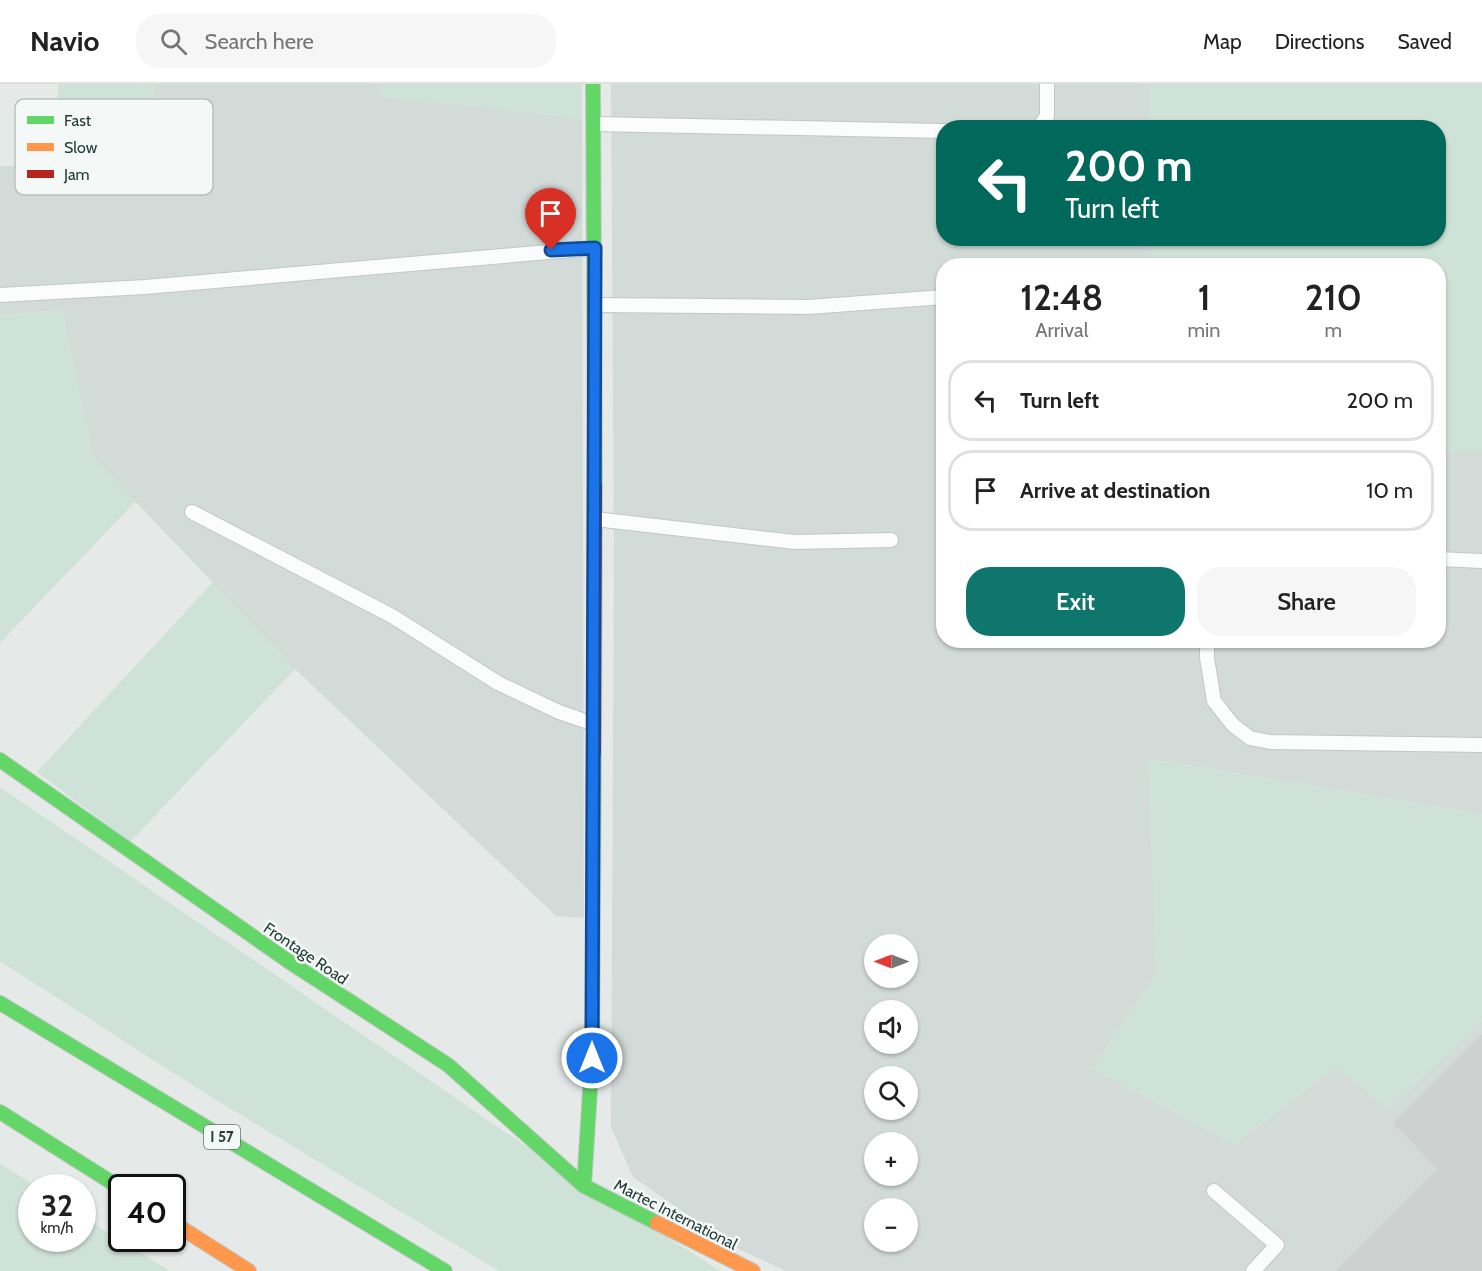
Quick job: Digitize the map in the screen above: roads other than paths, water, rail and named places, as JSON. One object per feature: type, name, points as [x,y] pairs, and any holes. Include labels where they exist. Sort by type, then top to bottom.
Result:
[{"type":"main road","points":[[584,1186],[592,1058],[596,305],[593,84]]},
{"type":"main road","name":"Frontage Road","points":[[0,760],[291,963],[448,1065],[584,1186]]},
{"type":"main road","name":"I 57","points":[[0,1003],[445,1271]]},
{"type":"main road","points":[[0,1112],[108,1181]]},
{"type":"main road","name":"Martec International","points":[[584,1186],[753,1271]]},
{"type":"main road","points":[[186,1231],[249,1271]]},
{"type":"lane","points":[[1044,120],[1047,116],[1047,84]]},
{"type":"lane","points":[[594,124],[683,128],[936,131]]},
{"type":"lane","points":[[0,295],[145,286],[595,248]]},
{"type":"lane","points":[[596,305],[808,307],[936,298]]},
{"type":"lane","points":[[192,512],[392,616],[498,683],[559,712],[594,724]]},
{"type":"lane","points":[[595,519],[795,542],[891,540]]},
{"type":"lane","points":[[1446,559],[1482,561]]},
{"type":"lane","points":[[1207,648],[1214,701],[1233,725],[1250,738],[1270,742],[1482,745]]},
{"type":"lane","points":[[1214,1191],[1277,1245],[1253,1271]]}]
